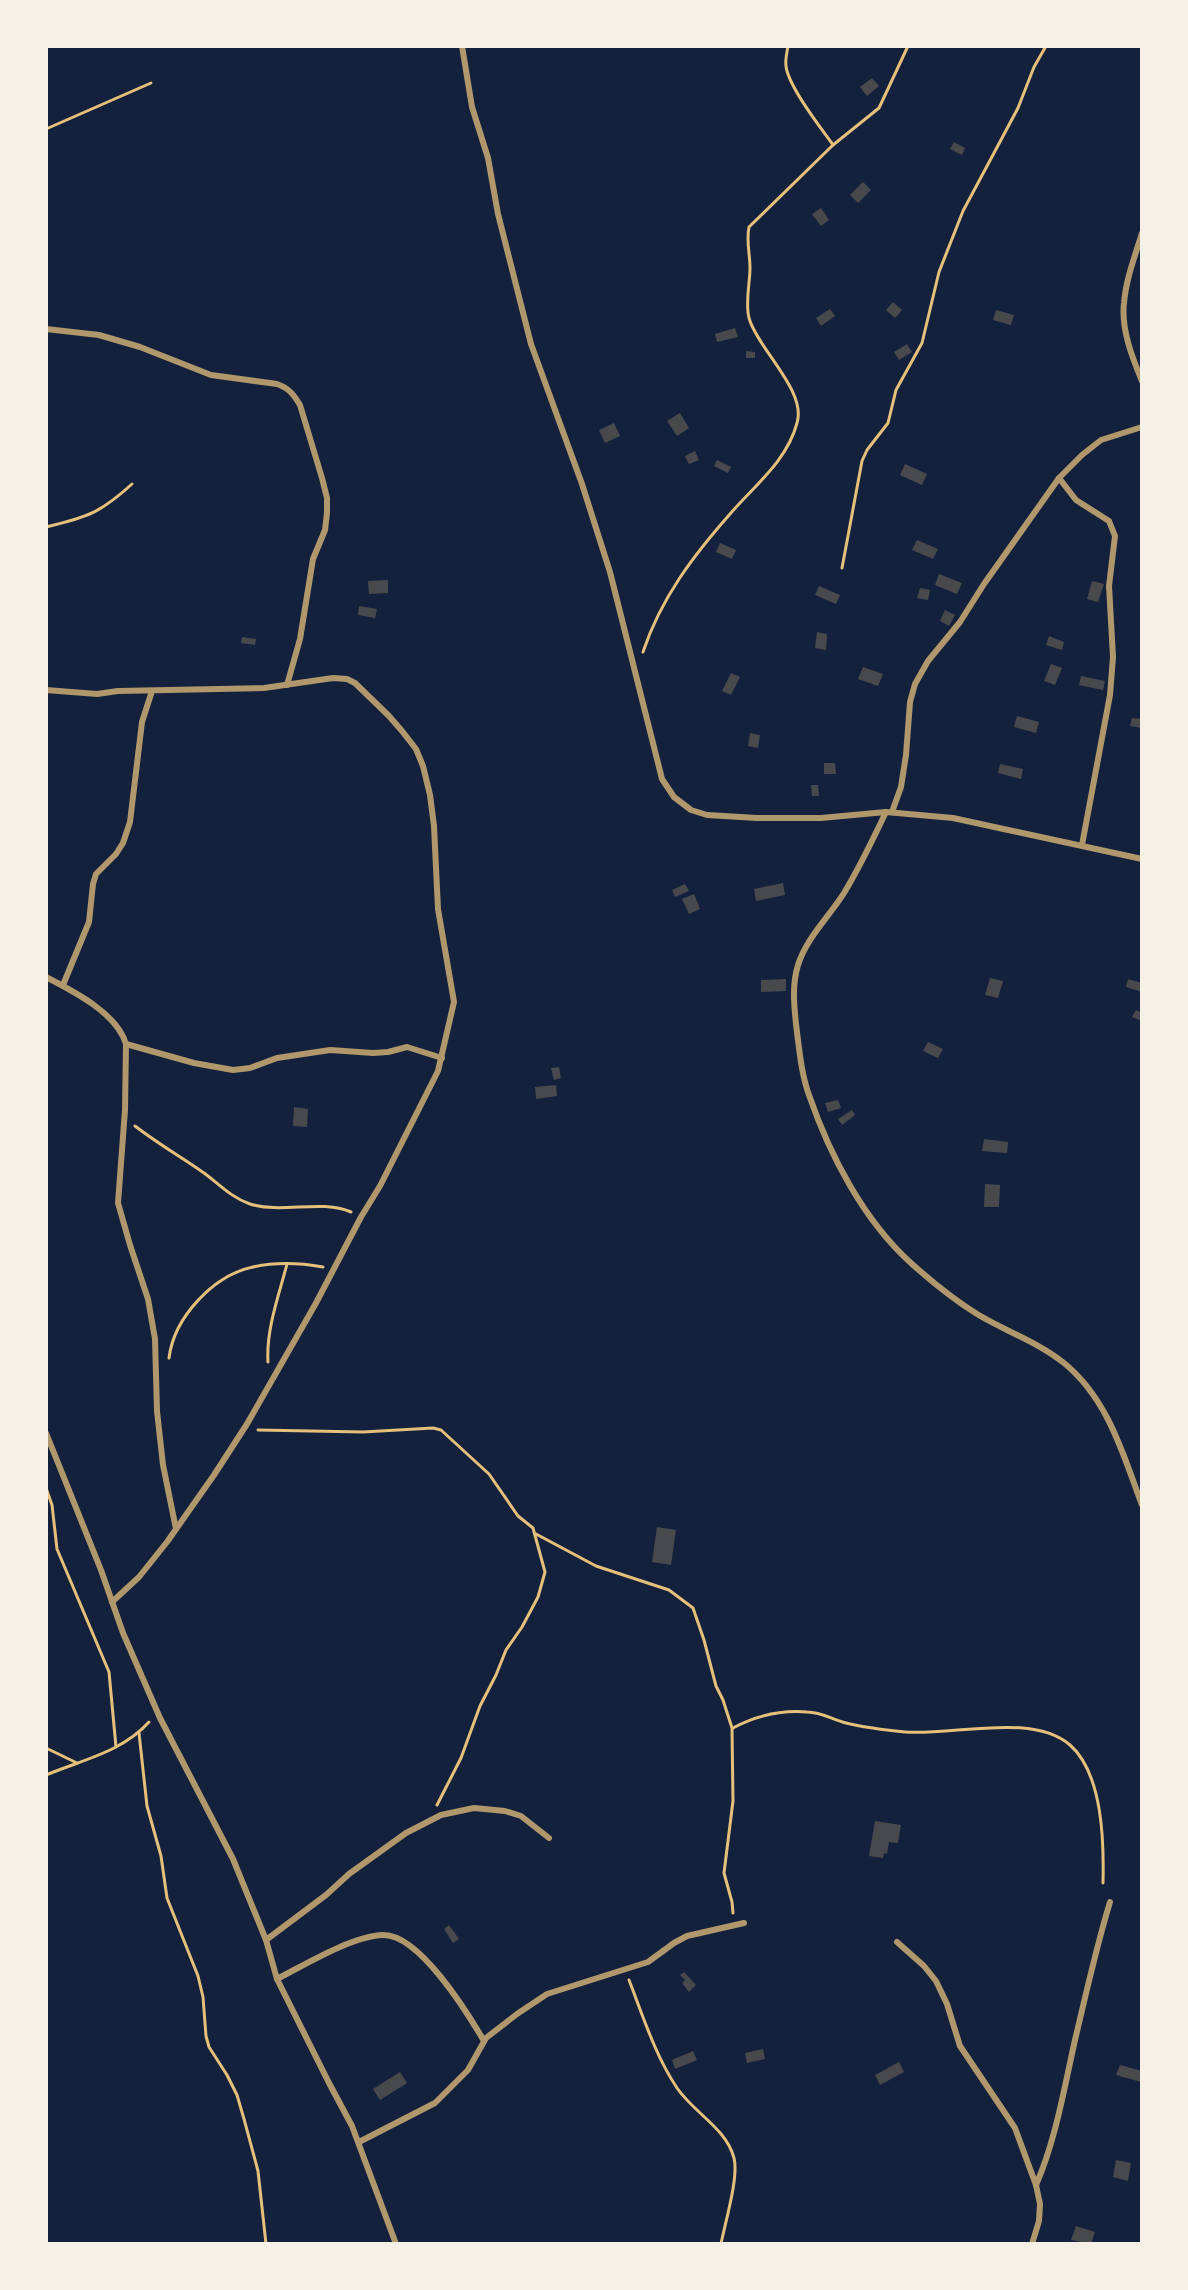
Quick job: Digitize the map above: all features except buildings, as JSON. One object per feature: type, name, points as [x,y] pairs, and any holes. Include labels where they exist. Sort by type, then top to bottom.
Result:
[{"type":"street","points":[[462,46],[472,107],[488,158],[498,214],[531,344],[582,484],[610,572],[637,672],[662,779],[674,797],[691,810],[707,815],[821,818],[889,812],[953,818],[1142,859]]},
{"type":"street","points":[[1142,233],[1128,281],[1124,314],[1127,338],[1142,381]]},
{"type":"street","points":[[46,329],[99,334],[140,347],[211,375],[287,387],[294,396],[300,405],[322,478],[327,498],[327,513],[325,530],[313,559],[300,639],[287,685]]},
{"type":"street","points":[[1142,428],[1101,440],[1091,446],[1059,478],[960,622],[928,662],[915,684],[910,702],[906,755],[900,787],[889,812],[844,893],[804,949],[794,984],[799,1046],[808,1094],[850,1185],[880,1232],[913,1265],[976,1314],[1064,1363],[1094,1395],[1115,1431],[1142,1505]]},
{"type":"street","points":[[1059,478],[1076,500],[1109,521],[1115,536],[1109,586],[1113,657],[1110,695],[1082,845]]},
{"type":"street","points":[[46,690],[97,694],[118,691],[239,689],[333,678],[355,682],[389,716],[416,749],[420,758],[430,795],[438,909],[454,1002],[438,1071],[380,1186],[270,1383],[243,1429],[176,1529],[139,1577],[112,1602]]},
{"type":"street","points":[[63,986],[89,922],[96,874],[123,843],[130,822],[142,722],[152,691]]},
{"type":"street","points":[[46,977],[90,1002],[110,1019],[124,1037],[126,1044],[118,1203],[148,1299],[155,1339],[157,1411],[163,1465],[176,1529]]},
{"type":"street","points":[[126,1044],[194,1063],[233,1070],[250,1068],[277,1058],[330,1050],[373,1053],[407,1047],[442,1058]]},
{"type":"street","points":[[46,1433],[123,1633],[157,1711],[233,1859],[266,1940],[277,1978],[358,2142],[396,2244]]},
{"type":"street","points":[[266,1940],[326,1895],[349,1874],[406,1833],[441,1815],[474,1808],[505,1811],[521,1816],[549,1838]]},
{"type":"street","points":[[1036,2185],[1049,2149],[1065,2089],[1098,1942],[1110,1902]]},
{"type":"street","points":[[358,2142],[435,2103],[468,2070],[484,2041],[517,2014],[547,1994],[654,1959],[687,1936],[744,1923]]},
{"type":"street","points":[[277,1978],[351,1942],[384,1935],[402,1939],[418,1950],[469,2016],[484,2041]]},
{"type":"street","points":[[897,1942],[924,1966],[936,1981],[947,2004],[960,2046],[1015,2128],[1036,2185],[1040,2214],[1032,2244]]},
{"type":"path","points":[[788,46],[786,67],[794,86],[833,145]]},
{"type":"path","points":[[637,672],[655,619],[679,577],[731,512],[769,473],[791,438],[798,422],[799,410],[794,393],[758,336],[749,317],[750,267],[746,239],[749,227],[833,145],[879,108],[908,46]]},
{"type":"path","points":[[842,568],[862,461],[867,450],[888,423],[896,390],[922,343],[939,272],[963,211],[1018,108],[1034,67],[1046,46]]},
{"type":"path","points":[[46,129],[152,83]]},
{"type":"path","points":[[46,527],[83,518],[107,506],[132,484]]},
{"type":"path","points":[[124,1118],[230,1194],[250,1204],[274,1207],[339,1207],[361,1217]]},
{"type":"path","points":[[157,1379],[165,1373],[170,1350],[180,1325],[192,1308],[232,1274],[252,1267],[287,1264],[335,1268]]},
{"type":"path","points":[[270,1383],[267,1350],[287,1264]]},
{"type":"path","points":[[243,1429],[321,1432],[433,1428],[441,1430],[489,1474],[518,1516],[531,1526],[535,1534],[544,1572],[542,1590],[522,1627],[506,1650],[480,1706],[461,1758],[431,1820]]},
{"type":"path","points":[[46,1488],[52,1505],[57,1549],[108,1672],[112,1692],[116,1747]]},
{"type":"path","points":[[535,1534],[596,1566],[669,1590],[693,1608],[716,1686],[732,1728],[733,1801],[724,1873],[733,1911],[728,1925]]},
{"type":"path","points":[[46,1775],[134,1738],[157,1711]]},
{"type":"path","points":[[732,1728],[752,1718],[773,1713],[809,1712],[825,1715],[843,1723],[873,1729],[909,1732],[1018,1726],[1062,1739],[1077,1752],[1088,1770],[1104,1848],[1103,1883]]},
{"type":"path","points":[[139,1733],[147,1806],[161,1856],[167,1898],[204,1997],[206,2036],[209,2047],[237,2095],[258,2171],[266,2244]]},
{"type":"path","points":[[46,1748],[77,1763]]},
{"type":"path","points":[[625,1970],[658,2053],[676,2086],[688,2104],[720,2132],[734,2158],[734,2178],[721,2244]]}]
